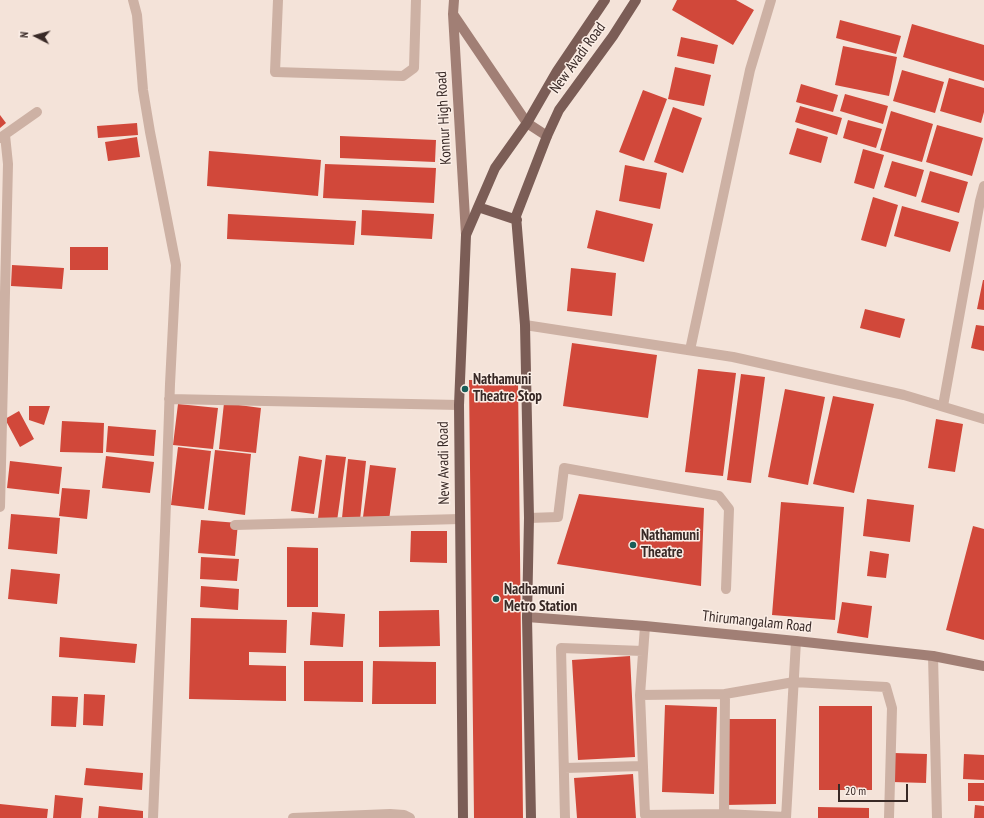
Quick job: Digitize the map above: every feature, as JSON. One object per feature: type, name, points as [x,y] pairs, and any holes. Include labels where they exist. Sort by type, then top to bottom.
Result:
[{"type":"main road","name":"New Avadi Road","points":[[464,818],[459,405],[466,235],[495,168],[527,123],[557,70],[605,0]]},
{"type":"main road","name":"New Avadi Road","points":[[530,818],[526,617],[529,518],[525,325],[516,216],[547,136],[559,110],[613,36],[636,0]]},
{"type":"main road","points":[[478,207],[517,220]]},
{"type":"street","points":[[132,0],[137,15],[143,90],[176,265],[169,399],[160,675],[153,818]]},
{"type":"street","points":[[278,0],[275,72],[403,76],[414,68],[416,0]]},
{"type":"street","name":"Konnur High Road","points":[[454,0],[453,14],[466,235]]},
{"type":"street","points":[[690,350],[750,70],[771,0]]},
{"type":"street","points":[[453,14],[527,123],[547,136]]},
{"type":"street","points":[[0,507],[0,423],[8,164],[2,137],[37,112]]},
{"type":"street","points":[[943,406],[984,186]]},
{"type":"street","points":[[525,325],[733,357],[896,393],[984,419]]},
{"type":"street","points":[[169,399],[459,405]]},
{"type":"street","points":[[529,518],[558,517],[564,468],[719,496],[729,509],[726,589]]},
{"type":"street","points":[[235,525],[460,519]]},
{"type":"street","name":"Thirumangalam Road","points":[[526,617],[645,626],[796,641],[933,656],[984,666]]},
{"type":"street","points":[[645,626],[640,694],[645,817],[724,814],[786,817],[796,641]]},
{"type":"street","points":[[565,818],[561,648],[643,651]]},
{"type":"street","points":[[933,656],[937,818]]},
{"type":"street","points":[[640,694],[725,694],[794,682],[886,687],[892,708],[889,818]]},
{"type":"street","points":[[724,814],[725,694]]},
{"type":"street","points":[[564,768],[643,766]]},
{"type":"street","points":[[293,818],[390,814],[404,815],[410,818]]},
{"type":"building","points":[[677,0],[736,0],[754,10],[733,45],[672,10]]},
{"type":"building","points":[[840,20],[901,36],[896,54],[836,38]]},
{"type":"building","points":[[912,24],[984,45],[984,81],[903,57]]},
{"type":"building","points":[[681,37],[718,45],[714,64],[677,56]]},
{"type":"building","points":[[843,46],[897,57],[889,96],[835,85]]},
{"type":"building","points":[[675,67],[711,75],[704,106],[668,99]]},
{"type":"building","points":[[902,70],[944,82],[935,113],[893,101]]},
{"type":"building","points":[[949,78],[984,88],[984,112],[981,123],[940,111]]},
{"type":"building","points":[[801,84],[838,95],[833,112],[796,102]]},
{"type":"building","points":[[643,90],[667,99],[644,161],[619,152]]},
{"type":"building","points":[[845,94],[888,106],[883,124],[840,111]]},
{"type":"building","points":[[800,106],[842,118],[837,135],[795,122]]},
{"type":"building","points":[[673,107],[702,118],[683,173],[654,162]]},
{"type":"building","points":[[891,111],[933,124],[922,162],[880,150]]},
{"type":"building","points":[[0,115],[6,123],[0,128]]},
{"type":"building","points":[[848,120],[882,129],[876,148],[843,138]]},
{"type":"building","points":[[137,123],[138,135],[98,138],[97,126]]},
{"type":"building","points":[[937,125],[983,138],[972,176],[926,162]]},
{"type":"building","points":[[797,128],[828,137],[821,163],[789,154]]},
{"type":"building","points":[[340,136],[436,140],[435,162],[340,158]]},
{"type":"building","points":[[137,137],[140,157],[108,161],[105,142]]},
{"type":"building","points":[[863,149],[884,155],[874,189],[854,183]]},
{"type":"building","points":[[209,151],[321,160],[318,196],[207,186]]},
{"type":"building","points":[[892,161],[924,170],[916,197],[884,187]]},
{"type":"building","points":[[325,164],[436,168],[434,203],[323,198]]},
{"type":"building","points":[[625,165],[667,173],[660,209],[619,201]]},
{"type":"building","points":[[930,171],[968,182],[959,213],[921,202]]},
{"type":"building","points":[[873,197],[898,205],[886,247],[861,240]]},
{"type":"building","points":[[902,206],[959,222],[950,252],[894,236]]},
{"type":"building","points":[[362,210],[434,214],[432,239],[361,235]]},
{"type":"building","points":[[596,210],[653,224],[644,262],[587,248]]},
{"type":"building","points":[[228,214],[356,221],[354,245],[227,239]]},
{"type":"building","points":[[70,247],[108,247],[108,270],[70,270]]},
{"type":"building","points":[[12,265],[64,268],[62,289],[11,286]]},
{"type":"building","points":[[571,268],[616,273],[612,316],[567,311]]},
{"type":"building","points":[[984,280],[984,310],[977,309]]},
{"type":"building","points":[[865,309],[905,319],[900,338],[860,328]]},
{"type":"building","points":[[976,325],[984,326],[984,351],[971,348]]},
{"type":"building","points":[[572,343],[657,355],[648,418],[563,406]]},
{"type":"building","points":[[698,369],[736,373],[723,476],[685,472]]},
{"type":"building","points":[[741,374],[765,377],[751,483],[727,480]]},
{"type":"building","name":"Nadhamuni Metro Station","points":[[469,380],[518,380],[523,818],[474,818]]},
{"type":"building","points":[[785,389],[825,397],[808,485],[768,477]]},
{"type":"building","points":[[833,396],[874,404],[854,493],[813,484]]},
{"type":"building","points":[[224,403],[261,408],[256,453],[219,449]]},
{"type":"building","points":[[178,404],[218,408],[213,449],[173,445]]},
{"type":"building","points":[[29,406],[50,406],[44,425],[29,420]]},
{"type":"building","points":[[19,411],[34,439],[20,447],[5,419]]},
{"type":"building","points":[[936,419],[963,424],[955,472],[928,468]]},
{"type":"building","points":[[62,421],[104,423],[103,453],[60,452]]},
{"type":"building","points":[[108,426],[156,430],[154,456],[106,452]]},
{"type":"building","points":[[178,447],[211,451],[204,509],[171,505]]},
{"type":"building","points":[[215,450],[251,454],[245,515],[208,510]]},
{"type":"building","points":[[326,455],[346,457],[337,521],[318,518]]},
{"type":"building","points":[[106,456],[154,462],[150,493],[102,488]]},
{"type":"building","points":[[299,456],[322,460],[314,514],[291,511]]},
{"type":"building","points":[[348,459],[366,461],[360,520],[342,518]]},
{"type":"building","points":[[10,461],[62,467],[59,494],[7,488]]},
{"type":"building","points":[[370,465],[396,468],[389,520],[363,517]]},
{"type":"building","points":[[62,488],[90,490],[87,519],[59,516]]},
{"type":"building","name":"Nathamuni Theatre","points":[[579,494],[704,508],[701,586],[557,564]]},
{"type":"building","points":[[867,499],[914,505],[910,542],[863,536]]},
{"type":"building","points":[[781,502],[844,507],[835,620],[772,615]]},
{"type":"building","points":[[11,514],[60,518],[57,554],[8,549]]},
{"type":"building","points":[[201,520],[238,523],[235,556],[198,553]]},
{"type":"building","points":[[973,526],[984,529],[984,640],[946,630]]},
{"type":"building","points":[[411,531],[447,531],[447,563],[410,562]]},
{"type":"building","points":[[287,547],[318,548],[318,607],[287,607]]},
{"type":"building","points":[[870,551],[889,554],[886,578],[867,576]]},
{"type":"building","points":[[201,557],[239,559],[237,581],[200,579]]},
{"type":"building","points":[[11,569],[60,574],[57,604],[8,599]]},
{"type":"building","points":[[201,586],[239,589],[238,610],[200,607]]},
{"type":"building","points":[[842,602],[872,606],[868,638],[837,633]]},
{"type":"building","points":[[439,610],[440,646],[379,647],[379,611]]},
{"type":"building","points":[[312,612],[345,614],[343,647],[310,645]]},
{"type":"building","points":[[191,618],[287,620],[286,653],[249,652],[249,665],[286,666],[286,701],[189,699]]},
{"type":"building","points":[[60,637],[137,644],[135,663],[59,657]]},
{"type":"building","points":[[630,656],[635,757],[578,760],[572,660]]},
{"type":"building","points":[[304,661],[363,661],[363,702],[304,701]]},
{"type":"building","points":[[373,661],[436,662],[436,704],[372,704]]},
{"type":"building","points":[[84,694],[105,695],[103,726],[83,725]]},
{"type":"building","points":[[52,696],[78,697],[76,727],[51,726]]},
{"type":"building","points":[[665,705],[717,707],[714,794],[662,792]]},
{"type":"building","points":[[819,706],[872,706],[872,790],[819,790]]},
{"type":"building","points":[[725,719],[776,719],[776,804],[725,805]]},
{"type":"building","points":[[894,753],[927,754],[926,783],[892,782]]},
{"type":"building","points":[[964,754],[984,755],[984,780],[963,779]]},
{"type":"building","points":[[86,768],[143,773],[142,790],[84,785]]},
{"type":"building","points":[[633,774],[636,818],[577,818],[574,778]]},
{"type":"building","points":[[968,783],[984,783],[984,801],[968,801]]},
{"type":"building","points":[[55,795],[83,798],[81,818],[53,818]]},
{"type":"building","points":[[0,804],[48,809],[47,818],[0,818]]},
{"type":"building","points":[[975,805],[984,806],[984,818],[974,818]]},
{"type":"building","points":[[99,806],[143,811],[143,818],[98,818]]},
{"type":"building","points":[[818,807],[869,808],[869,818],[818,818]]},
{"type":"place","name":"Nathamuni Theatre Stop","points":[[465,389]]},
{"type":"place","name":"Nathamuni Theatre","points":[[633,545]]},
{"type":"place","name":"Nadhamuni Metro Station","points":[[496,599]]}]
